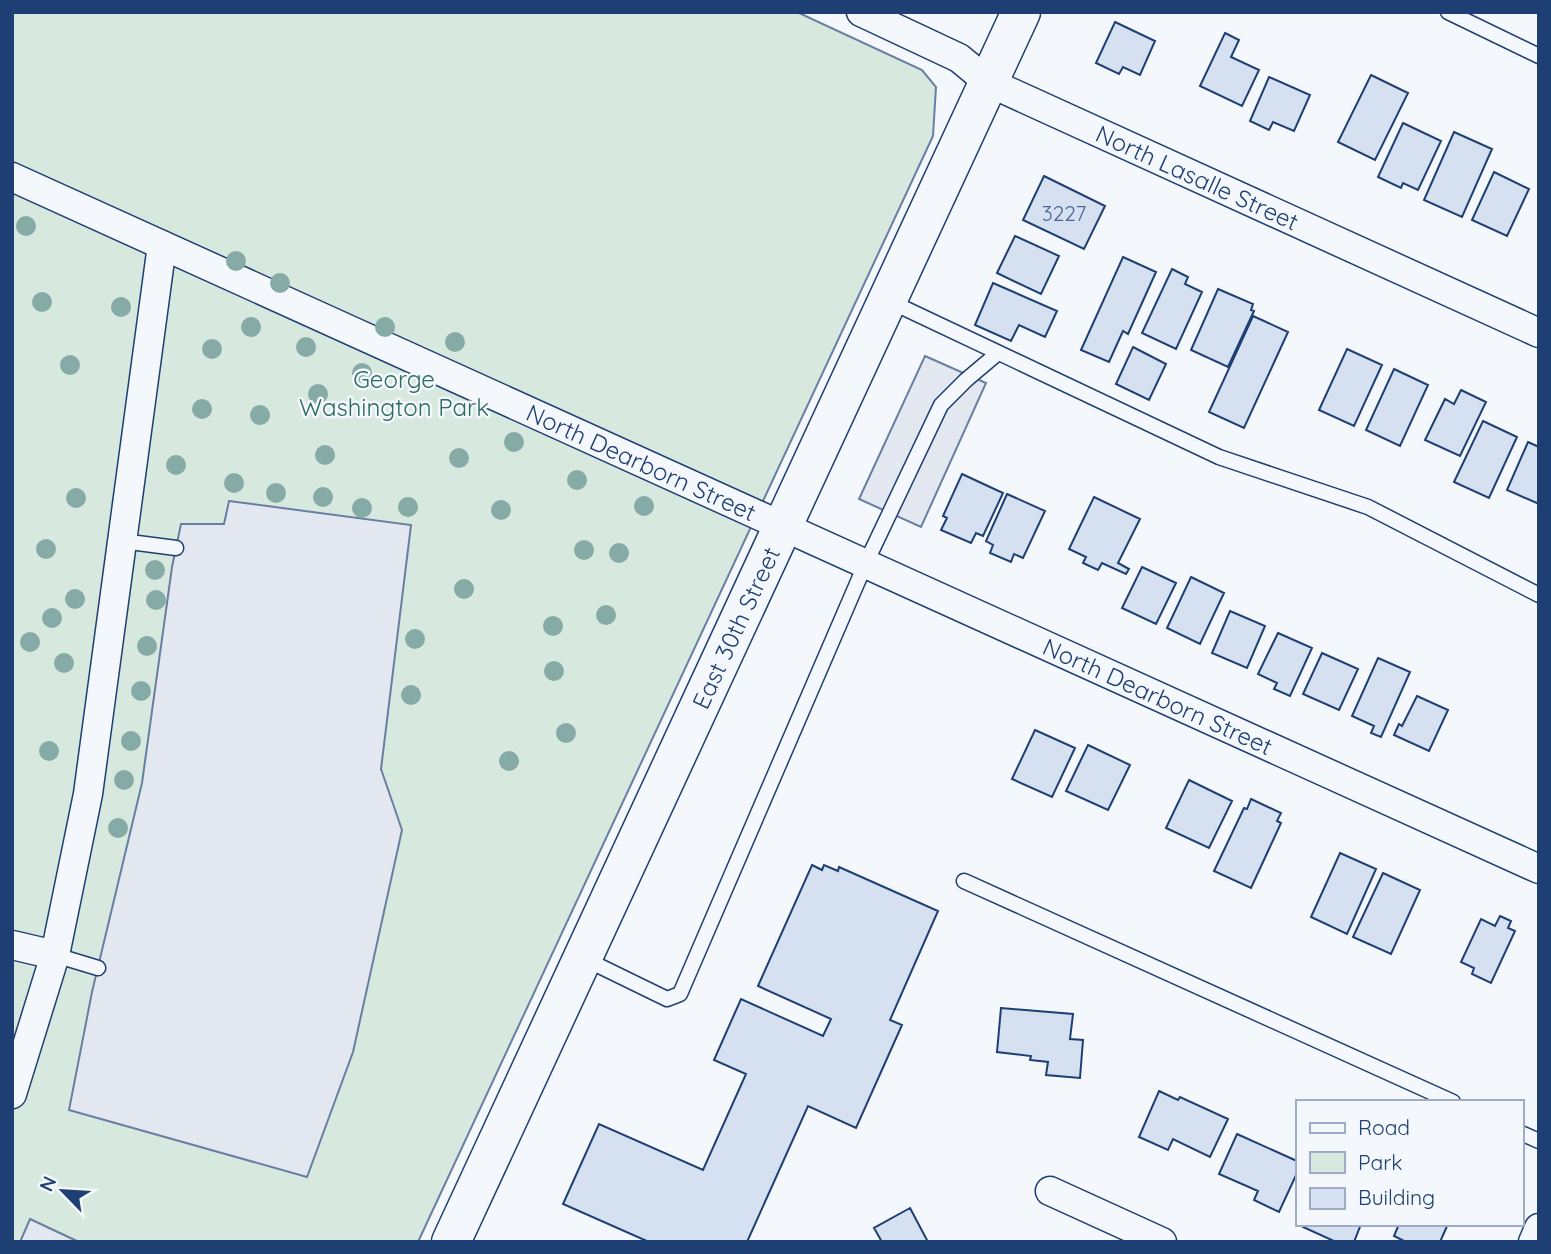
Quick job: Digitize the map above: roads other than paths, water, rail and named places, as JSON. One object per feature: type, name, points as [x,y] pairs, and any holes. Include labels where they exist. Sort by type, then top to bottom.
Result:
[{"type":"main road","name":"East 30th Street","points":[[451,1242],[1021,12]]},
{"type":"street","name":"North Lasalle Street","points":[[861,12],[959,58],[988,82],[1539,333]]},
{"type":"street","name":"North Dearborn Street","points":[[12,177],[1539,869]]},
{"type":"street","points":[[12,1094],[55,955],[88,794],[162,245]]},
{"type":"street","points":[[12,945],[55,955]]},
{"type":"street","points":[[1050,1191],[1162,1242]]},
{"type":"street","points":[[1532,1242],[1539,1228]]},
{"type":"lane","points":[[1448,12],[1539,56]]},
{"type":"lane","points":[[887,300],[1219,457],[1368,507],[1539,595]]},
{"type":"lane","points":[[582,957],[667,999],[680,994],[865,565],[941,405],[998,353]]},
{"type":"lane","points":[[122,541],[176,548]]},
{"type":"lane","points":[[964,881],[1449,1100]]},
{"type":"lane","points":[[55,955],[98,968]]},
{"type":"lane","points":[[1523,1134],[1539,1141]]},
{"type":"park label","name":"George Washington Park","points":[[394,393]]}]
